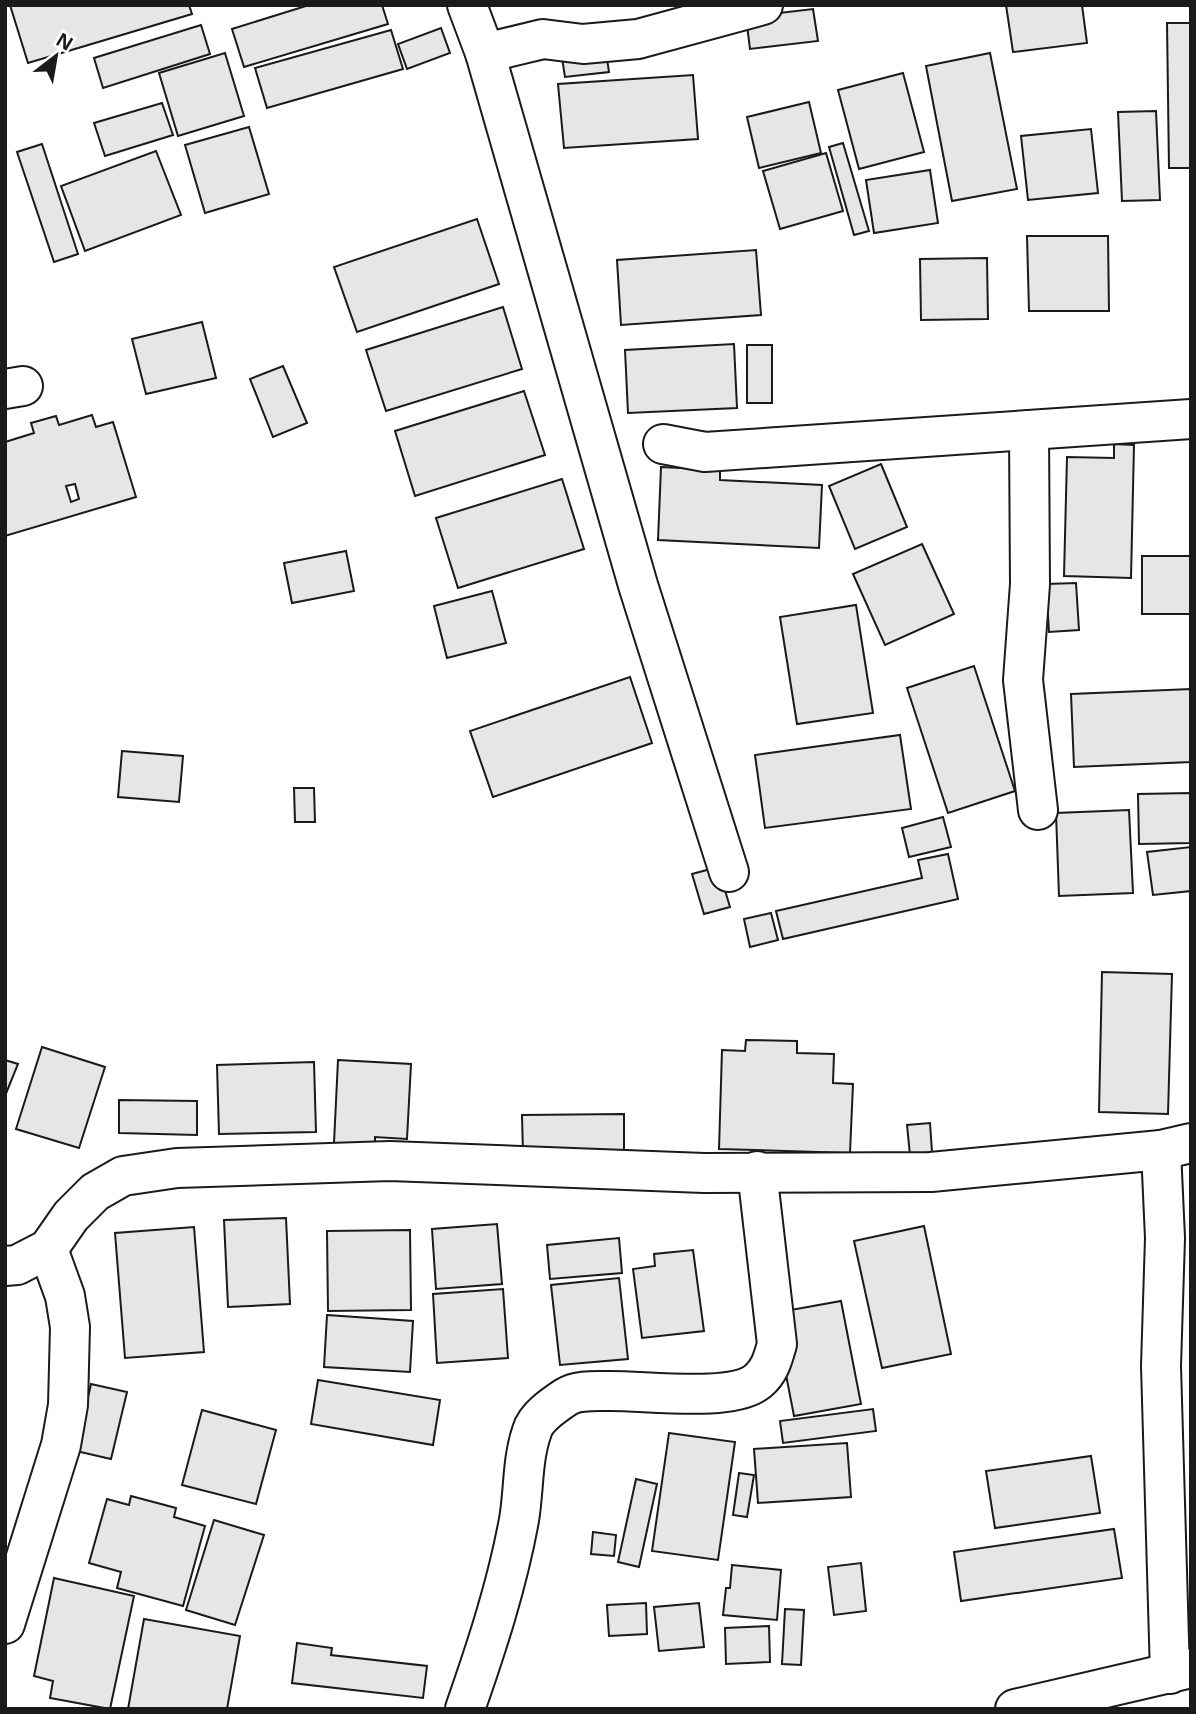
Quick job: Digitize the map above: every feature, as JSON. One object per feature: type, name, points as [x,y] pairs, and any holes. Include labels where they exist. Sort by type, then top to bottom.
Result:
[{"type":"street","points":[[467,5],[485,53],[638,585],[729,872]]},
{"type":"street","points":[[485,53],[543,39],[583,44],[638,38],[763,5]]},
{"type":"street","points":[[663,444],[705,452],[1191,419]]},
{"type":"street","points":[[1028,430],[1030,584],[1023,680],[1038,810]]},
{"type":"street","points":[[5,1266],[17,1265],[48,1249],[94,1192],[123,1176],[177,1168],[390,1161],[705,1173],[931,1172],[1176,1147],[1165,1238],[1161,1366],[1180,1671],[1015,1709]]},
{"type":"street","points":[[465,1709],[499,1613],[519,1519],[533,1428],[549,1410],[568,1395],[587,1391],[646,1390],[725,1394],[744,1389],[759,1380],[771,1364],[777,1344],[757,1171]]},
{"type":"street","points":[[5,1625],[61,1445],[68,1405],[71,1327],[65,1296],[48,1249]]},
{"type":"building","points":[[10,5],[189,5],[192,14],[28,63]]},
{"type":"building","points":[[309,5],[382,5],[388,24],[244,67],[232,29]]},
{"type":"building","points":[[1006,5],[1082,5],[1087,43],[1013,52]]},
{"type":"building","points":[[813,9],[818,41],[750,49],[746,17]]},
{"type":"building","points":[[1167,23],[1191,23],[1191,168],[1169,168]]},
{"type":"building","points":[[201,25],[210,54],[103,88],[94,58]]},
{"type":"building","points":[[441,28],[450,53],[407,69],[398,44]]},
{"type":"building","points":[[391,30],[403,69],[267,108],[255,68]]},
{"type":"building","points":[[606,52],[609,72],[565,77],[562,58]]},
{"type":"building","points":[[225,53],[244,116],[178,136],[159,73]]},
{"type":"building","points":[[990,53],[1017,189],[952,201],[926,66]]},
{"type":"building","points":[[903,73],[924,152],[859,169],[838,90]]},
{"type":"building","points":[[693,75],[698,139],[564,148],[558,84]]},
{"type":"building","points":[[809,102],[821,153],[759,168],[747,117]]},
{"type":"building","points":[[162,103],[173,135],[105,156],[94,123]]},
{"type":"building","points":[[1156,111],[1160,200],[1122,201],[1118,112]]},
{"type":"building","points":[[249,127],[269,194],[205,213],[185,145]]},
{"type":"building","points":[[1091,129],[1098,193],[1028,200],[1021,136]]},
{"type":"building","points":[[843,143],[869,231],[854,235],[829,147]]},
{"type":"building","points":[[42,144],[78,254],[54,262],[17,152]]},
{"type":"building","points":[[156,151],[181,215],[85,251],[61,186]]},
{"type":"building","points":[[826,153],[843,211],[780,229],[763,171]]},
{"type":"building","points":[[930,170],[938,223],[874,233],[866,180]]},
{"type":"building","points":[[477,219],[499,284],[357,332],[334,267]]},
{"type":"building","points":[[1027,236],[1108,236],[1109,311],[1029,311]]},
{"type":"building","points":[[756,250],[761,315],[621,325],[617,260]]},
{"type":"building","points":[[987,258],[988,319],[921,320],[920,259]]},
{"type":"building","points":[[503,307],[522,369],[386,411],[366,350]]},
{"type":"building","points":[[202,322],[216,378],[146,394],[132,339]]},
{"type":"building","points":[[734,344],[737,408],[628,413],[625,350]]},
{"type":"building","points":[[747,345],[772,345],[772,403],[747,403]]},
{"type":"building","points":[[283,366],[307,423],[273,437],[250,379]]},
{"type":"building","points":[[524,391],[545,455],[415,496],[395,431]]},
{"type":"building","points":[[92,415],[96,427],[113,422],[136,497],[5,536],[5,442],[34,433],[31,423],[56,416],[59,425]],"holes":[[[75,484],[79,499],[71,502],[66,486]]]},
{"type":"building","points":[[1114,444],[1134,445],[1131,578],[1064,576],[1067,457],[1114,458]]},
{"type":"building","points":[[881,464],[907,527],[855,549],[829,486]]},
{"type":"building","points":[[661,467],[720,470],[720,480],[822,485],[819,548],[658,540]]},
{"type":"building","points":[[562,479],[584,549],[458,588],[436,518]]},
{"type":"building","points":[[922,544],[954,614],[885,645],[853,574]]},
{"type":"building","points":[[346,551],[354,591],[292,603],[284,563]]},
{"type":"building","points":[[1142,556],[1191,556],[1191,614],[1142,614]]},
{"type":"building","points":[[1076,583],[1079,630],[1049,632],[1046,584]]},
{"type":"building","points":[[492,591],[506,643],[447,658],[434,606]]},
{"type":"building","points":[[856,605],[873,713],[797,724],[780,617]]},
{"type":"building","points":[[974,666],[1015,791],[948,813],[907,688]]},
{"type":"building","points":[[630,677],[652,743],[493,797],[470,731]]},
{"type":"building","points":[[1191,689],[1191,762],[1074,767],[1071,694]]},
{"type":"building","points":[[900,735],[911,809],[765,828],[755,755]]},
{"type":"building","points":[[122,751],[183,756],[179,802],[118,797]]},
{"type":"building","points":[[294,788],[314,788],[315,822],[295,822]]},
{"type":"building","points":[[1191,793],[1191,843],[1139,844],[1138,794]]},
{"type":"building","points":[[1129,810],[1133,893],[1059,896],[1056,813]]},
{"type":"building","points":[[943,817],[951,847],[909,857],[902,828]]},
{"type":"building","points":[[1191,847],[1191,891],[1153,895],[1147,852]]},
{"type":"building","points":[[948,854],[958,899],[783,939],[776,911],[922,878],[918,860]]},
{"type":"building","points":[[718,867],[730,907],[704,914],[692,874]]},
{"type":"building","points":[[771,913],[778,940],[750,947],[744,919]]},
{"type":"building","points":[[1102,972],[1172,974],[1168,1114],[1099,1112]]},
{"type":"building","points":[[746,1040],[797,1041],[797,1053],[834,1054],[833,1083],[853,1084],[850,1153],[719,1149],[722,1050],[745,1051]]},
{"type":"building","points":[[42,1047],[105,1067],[79,1148],[16,1129]]},
{"type":"building","points":[[5,1060],[18,1064],[5,1096]]},
{"type":"building","points":[[338,1060],[411,1064],[407,1139],[375,1137],[375,1145],[334,1143]]},
{"type":"building","points":[[314,1062],[316,1132],[219,1134],[217,1065]]},
{"type":"building","points":[[119,1100],[197,1101],[197,1135],[119,1133]]},
{"type":"building","points":[[624,1114],[624,1153],[523,1154],[522,1115]]},
{"type":"building","points":[[930,1123],[932,1152],[910,1155],[907,1125]]},
{"type":"building","points":[[286,1218],[290,1304],[228,1307],[224,1220]]},
{"type":"building","points":[[497,1224],[502,1284],[436,1289],[432,1229]]},
{"type":"building","points":[[924,1226],[951,1354],[882,1368],[854,1241]]},
{"type":"building","points":[[194,1227],[204,1352],[125,1358],[115,1233]]},
{"type":"building","points":[[410,1230],[411,1310],[328,1311],[327,1231]]},
{"type":"building","points":[[619,1238],[622,1273],[550,1279],[547,1245]]},
{"type":"building","points":[[693,1250],[704,1331],[642,1338],[633,1269],[655,1266],[654,1254]]},
{"type":"building","points":[[619,1278],[628,1359],[560,1365],[551,1285]]},
{"type":"building","points":[[503,1289],[508,1358],[437,1363],[433,1294]]},
{"type":"building","points":[[841,1301],[861,1404],[794,1416],[774,1313]]},
{"type":"building","points":[[327,1315],[413,1321],[410,1372],[324,1367]]},
{"type":"building","points":[[318,1380],[440,1400],[433,1445],[311,1424]]},
{"type":"building","points":[[91,1384],[127,1392],[111,1459],[76,1451]]},
{"type":"building","points":[[873,1409],[876,1431],[783,1443],[780,1421]]},
{"type":"building","points":[[202,1410],[276,1430],[256,1504],[182,1485]]},
{"type":"building","points":[[669,1433],[735,1442],[718,1560],[652,1551]]},
{"type":"building","points":[[847,1443],[851,1497],[758,1503],[754,1449]]},
{"type":"building","points":[[1091,1456],[1100,1513],[995,1528],[986,1471]]},
{"type":"building","points":[[739,1473],[754,1475],[747,1517],[733,1515]]},
{"type":"building","points":[[636,1479],[657,1484],[639,1567],[618,1562]]},
{"type":"building","points":[[131,1496],[176,1508],[174,1517],[205,1526],[183,1606],[117,1588],[121,1572],[89,1563],[107,1499],[129,1505]]},
{"type":"building","points":[[214,1520],[264,1535],[235,1625],[186,1610]]},
{"type":"building","points":[[1114,1529],[1122,1578],[961,1601],[954,1552]]},
{"type":"building","points":[[593,1532],[616,1535],[614,1556],[591,1554]]},
{"type":"building","points":[[861,1563],[866,1611],[834,1615],[828,1567]]},
{"type":"building","points":[[732,1565],[781,1570],[777,1620],[723,1615],[726,1588],[730,1588]]},
{"type":"building","points":[[54,1578],[134,1596],[110,1709],[50,1698],[53,1681],[34,1676]]},
{"type":"building","points":[[646,1603],[647,1634],[609,1636],[607,1605]]},
{"type":"building","points":[[699,1603],[704,1647],[659,1651],[654,1607]]},
{"type":"building","points":[[785,1609],[804,1610],[801,1665],[782,1664]]},
{"type":"building","points":[[144,1619],[240,1636],[227,1709],[128,1709]]},
{"type":"building","points":[[769,1626],[770,1662],[726,1664],[725,1628]]},
{"type":"building","points":[[297,1643],[332,1648],[331,1655],[427,1666],[423,1698],[292,1683]]}]
